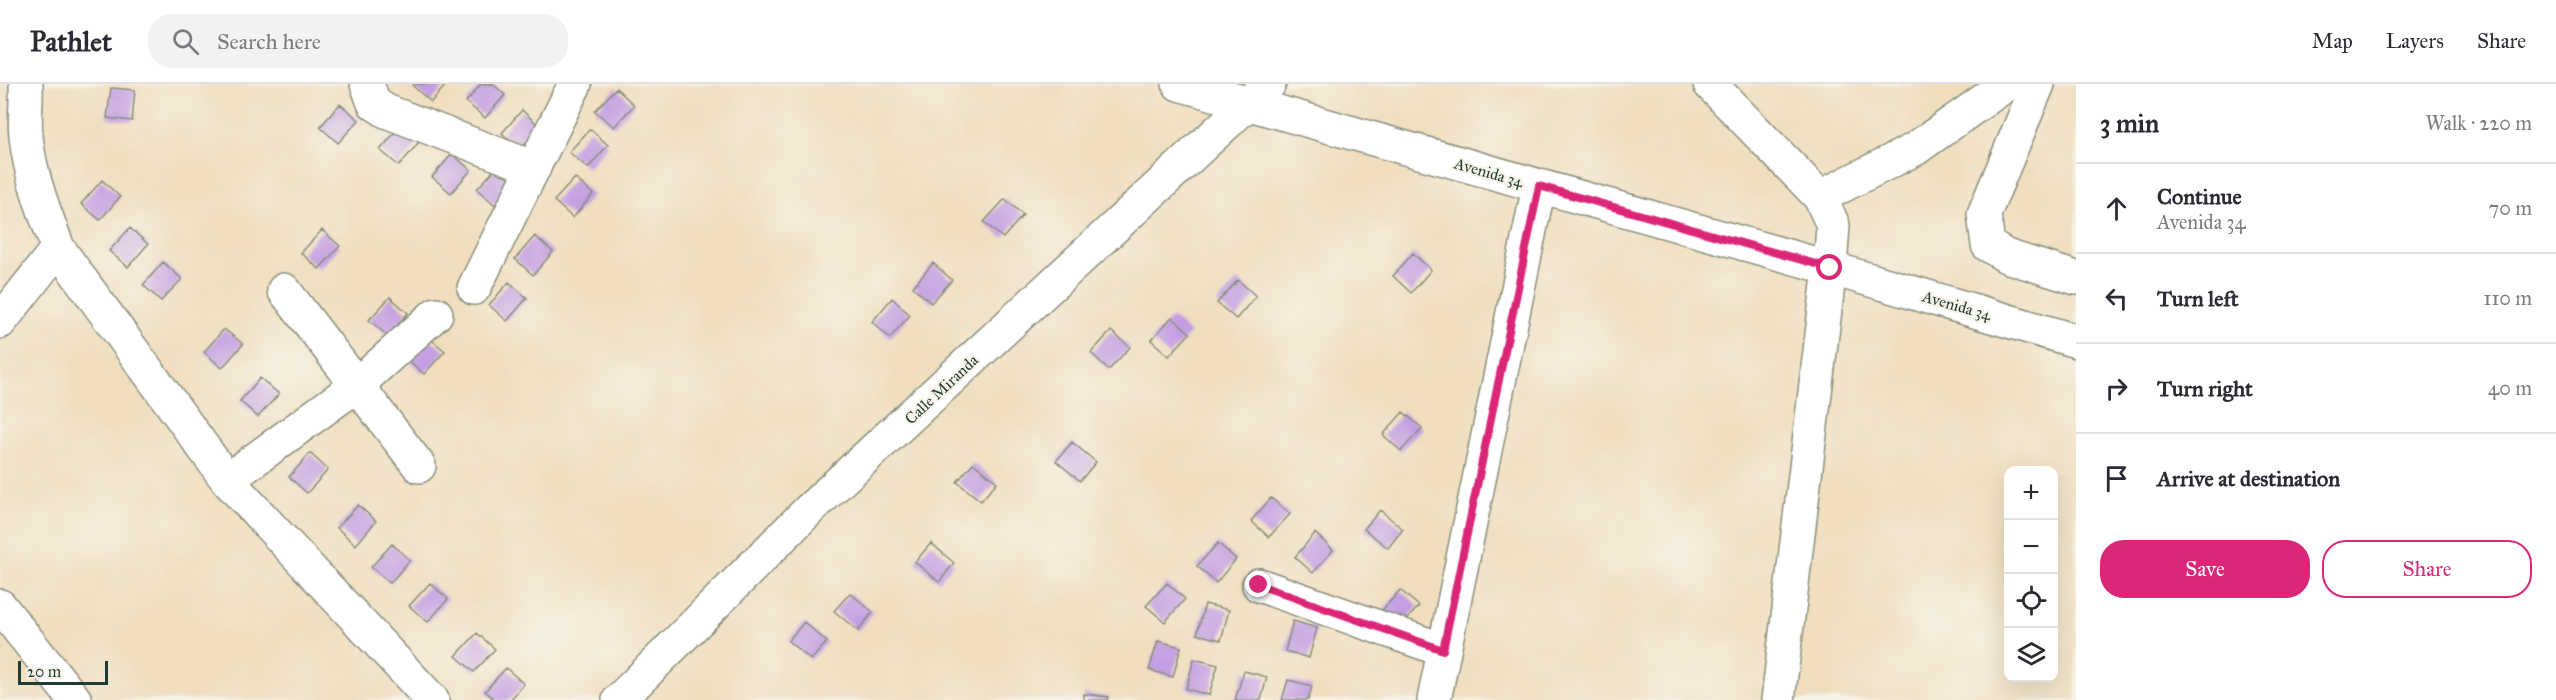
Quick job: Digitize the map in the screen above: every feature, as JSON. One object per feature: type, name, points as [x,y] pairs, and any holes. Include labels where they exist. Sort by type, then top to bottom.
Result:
[{"type":"street","points":[[26,84],[26,133],[29,163],[34,185],[58,248],[227,480],[432,700]]},
{"type":"street","points":[[367,84],[374,103],[386,111],[534,168]]},
{"type":"street","points":[[474,288],[575,84]]},
{"type":"street","name":"Avenida 34","points":[[1179,84],[1258,94],[1539,186],[1830,268],[2076,341]]},
{"type":"street","points":[[1710,84],[1820,197],[1833,225],[1830,268],[1778,700]]},
{"type":"street","points":[[1820,197],[1915,149],[2007,84]]},
{"type":"street","points":[[2038,84],[1984,214],[1988,244],[2006,256],[2076,278]]},
{"type":"street","name":"Calle Miranda","points":[[619,700],[810,509],[1258,94]]},
{"type":"street","points":[[1434,700],[1539,186]]},
{"type":"street","points":[[0,322],[58,248]]},
{"type":"street","points":[[284,290],[419,466]]},
{"type":"street","points":[[227,480],[357,385],[436,314]]},
{"type":"street","points":[[1259,585],[1443,650]]},
{"type":"street","points":[[0,606],[75,700]]},
{"type":"building","points":[[415,84],[447,84],[431,102],[413,86]]},
{"type":"building","points":[[481,84],[493,84],[505,95],[485,118],[466,102]]},
{"type":"building","points":[[111,88],[135,90],[132,121],[107,118]]},
{"type":"building","points":[[616,88],[634,105],[614,127],[595,111]]},
{"type":"building","points":[[340,104],[359,120],[338,143],[320,127]]},
{"type":"building","points":[[522,110],[540,127],[520,150],[502,133]]},
{"type":"building","points":[[400,127],[419,142],[399,166],[380,150]]},
{"type":"building","points":[[590,129],[608,145],[588,168],[569,152]]},
{"type":"building","points":[[452,154],[471,170],[451,193],[432,177]]},
{"type":"building","points":[[498,166],[516,182],[495,205],[477,189]]},
{"type":"building","points":[[575,178],[593,194],[573,218],[554,201]]},
{"type":"building","points":[[102,180],[120,197],[100,220],[81,204]]},
{"type":"building","points":[[1005,199],[1023,215],[1003,238],[984,222]]},
{"type":"building","points":[[130,228],[148,244],[128,267],[109,251]]},
{"type":"building","points":[[322,230],[340,246],[319,269],[301,253]]},
{"type":"building","points":[[535,236],[553,252],[533,275],[515,259]]},
{"type":"building","points":[[1413,253],[1431,270],[1411,293],[1393,276]]},
{"type":"building","points":[[163,262],[182,279],[161,301],[143,285]]},
{"type":"building","points":[[933,263],[952,280],[931,303],[913,287]]},
{"type":"building","points":[[1238,280],[1256,296],[1236,319],[1217,303]]},
{"type":"building","points":[[509,282],[527,298],[507,321],[489,305]]},
{"type":"building","points":[[390,297],[408,313],[388,336],[369,320]]},
{"type":"building","points":[[892,298],[910,315],[890,338],[872,322]]},
{"type":"building","points":[[1172,317],[1190,333],[1169,356],[1151,340]]},
{"type":"building","points":[[224,329],[243,344],[222,368],[204,352]]},
{"type":"building","points":[[1111,331],[1130,347],[1109,370],[1091,353]]},
{"type":"building","points":[[426,335],[445,351],[424,374],[406,358]]},
{"type":"building","points":[[260,378],[279,394],[258,417],[240,401]]},
{"type":"building","points":[[1403,412],[1422,428],[1401,451],[1383,435]]},
{"type":"building","points":[[1072,442],[1096,462],[1080,481],[1056,461]]},
{"type":"building","points":[[310,453],[328,470],[307,493],[289,477]]},
{"type":"building","points":[[973,463],[997,482],[981,501],[957,482]]},
{"type":"building","points":[[1271,498],[1290,514],[1269,537],[1251,521]]},
{"type":"building","points":[[358,505],[376,521],[356,545],[337,528]]},
{"type":"building","points":[[1380,510],[1403,529],[1388,548],[1364,529]]},
{"type":"building","points":[[1315,533],[1333,550],[1313,573],[1295,557]]},
{"type":"building","points":[[931,543],[954,563],[939,582],[915,562]]},
{"type":"building","points":[[1218,543],[1236,559],[1216,583],[1197,566]]},
{"type":"building","points":[[392,544],[410,560],[390,583],[371,567]]},
{"type":"building","points":[[430,583],[448,599],[428,622],[409,606]]},
{"type":"building","points":[[1167,583],[1185,599],[1165,622],[1146,606]]},
{"type":"building","points":[[1400,590],[1419,606],[1398,629],[1380,613]]},
{"type":"building","points":[[850,593],[873,612],[858,631],[834,611]]},
{"type":"building","points":[[1205,604],[1229,610],[1221,640],[1197,634]]},
{"type":"building","points":[[1293,621],[1317,628],[1309,658],[1285,651]]},
{"type":"building","points":[[804,622],[827,642],[811,660],[788,641]]},
{"type":"building","points":[[477,633],[495,649],[474,672],[456,656]]},
{"type":"building","points":[[1158,641],[1181,647],[1173,677],[1149,670]]},
{"type":"building","points":[[1194,659],[1218,665],[1209,695],[1186,689]]},
{"type":"building","points":[[506,668],[524,684],[510,700],[495,700],[485,691]]},
{"type":"building","points":[[1244,671],[1267,677],[1261,700],[1235,700]]},
{"type":"building","points":[[1288,680],[1312,686],[1308,700],[1282,700]]},
{"type":"building","points":[[1084,694],[1109,697],[1108,700],[1084,700]]},
{"type":"route","points":[[1259,585],[1443,650],[1539,186],[1830,268]]}]
